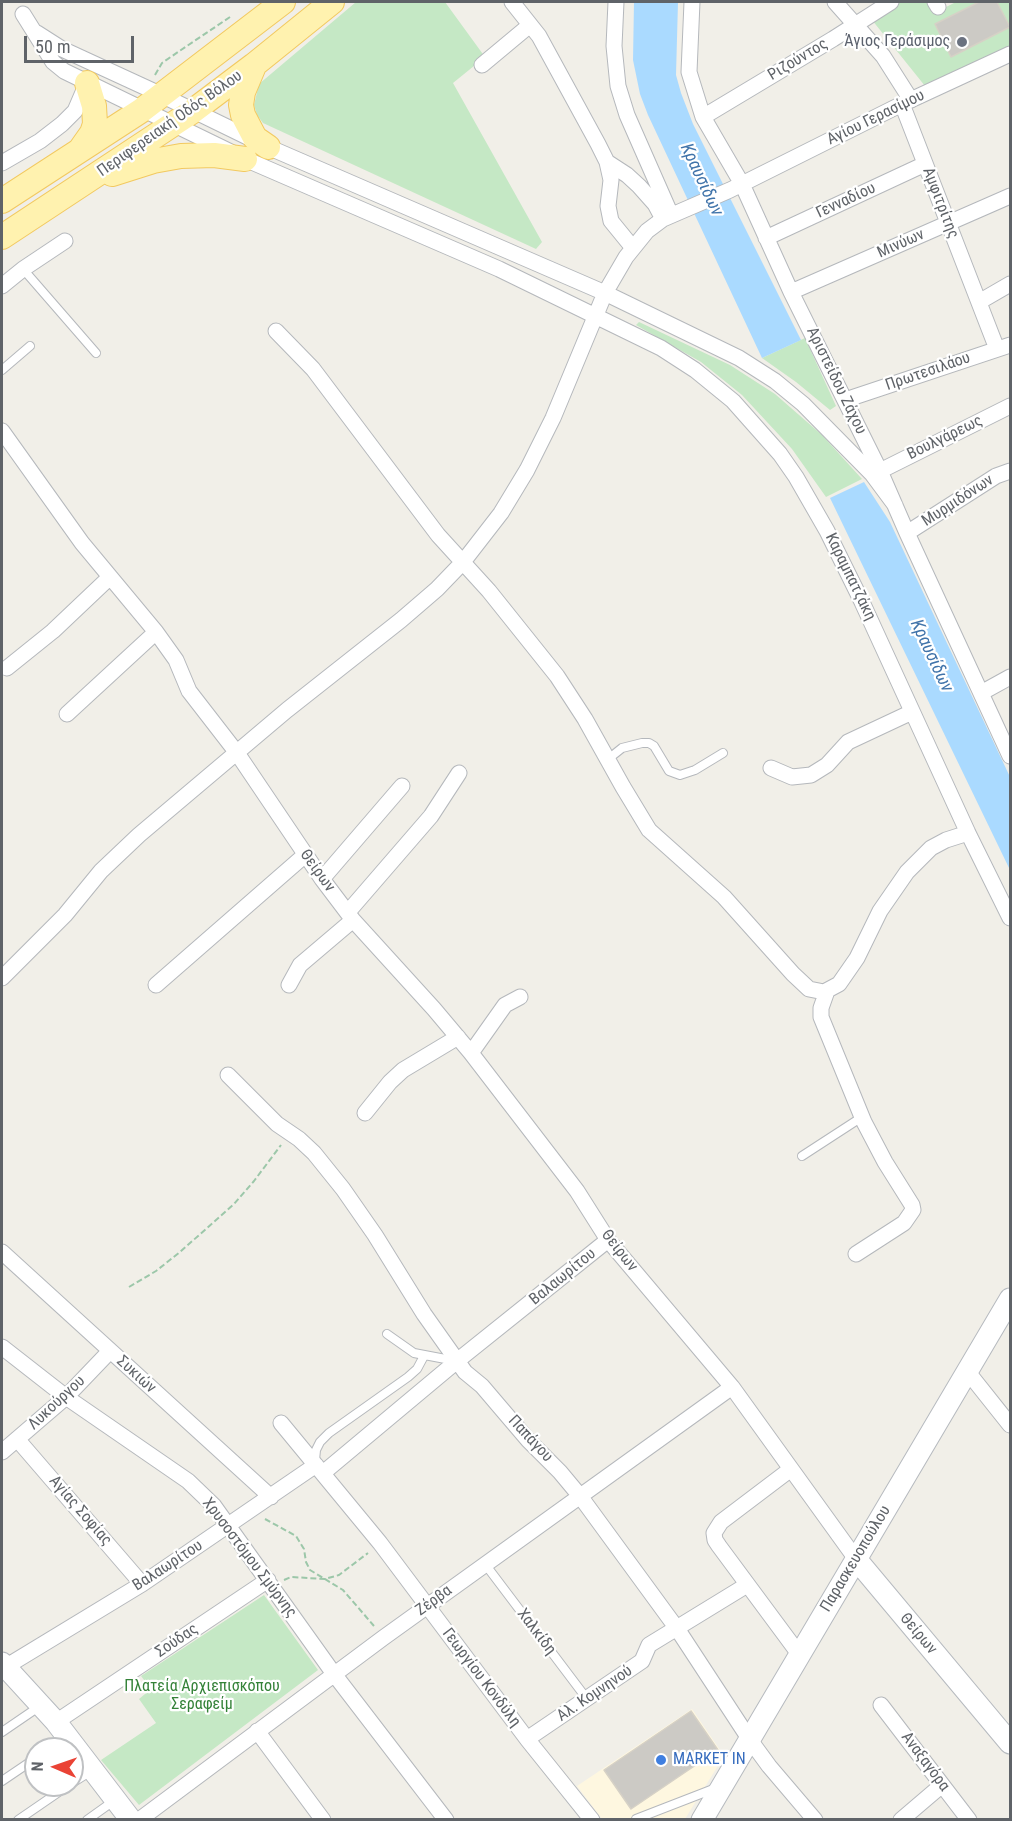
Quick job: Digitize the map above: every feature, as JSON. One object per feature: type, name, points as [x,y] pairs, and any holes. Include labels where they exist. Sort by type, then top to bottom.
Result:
[{"type":"main road","name":"Περιφερειακή Οδός Βόλου","points":[[2,201],[78,152],[283,2]]},
{"type":"main road","name":"Περιφερειακή Οδός Βόλου","points":[[2,237],[193,111],[255,65],[332,2]]},
{"type":"main road","points":[[255,65],[243,92],[243,115],[255,138],[268,147]]},
{"type":"main road","points":[[78,152],[92,133],[95,124],[94,106],[87,83]]},
{"type":"main road","points":[[79,187],[116,172],[171,158],[214,155],[245,159]]},
{"type":"street","points":[[512,2],[539,36],[607,162],[610,180],[608,206],[611,221],[633,248]]},
{"type":"street","points":[[616,2],[614,46],[618,86],[667,217]]},
{"type":"street","name":"Αριστείδου Ζάχου","points":[[692,2],[689,72],[703,117],[736,187],[766,238],[880,471],[1011,756]]},
{"type":"street","name":"Αμφιτρίτης","points":[[835,2],[883,56],[906,102],[925,164],[979,302],[1007,348]]},
{"type":"street","name":"Ριζούντος","points":[[703,117],[891,2]]},
{"type":"street","points":[[23,14],[53,62],[64,71],[87,83],[193,111],[268,147],[605,293],[728,352],[775,381],[803,404],[881,483],[895,505]]},
{"type":"street","points":[[482,65],[530,25]]},
{"type":"street","points":[[34,31],[152,99]]},
{"type":"street","name":"Αγίου Γερασίμου","points":[[667,217],[736,187],[906,102],[1011,54]]},
{"type":"street","points":[[2,162],[40,141],[62,124],[75,111],[87,83]]},
{"type":"street","name":"Καραμπατζάκη","points":[[152,99],[173,124],[245,159],[499,269],[661,348],[695,370],[733,401],[770,440],[796,477],[828,531],[968,833],[1011,918]]},
{"type":"street","points":[[607,162],[627,175],[667,217]]},
{"type":"street","name":"Γενναδίου","points":[[766,238],[925,164]]},
{"type":"street","name":"Μινύων","points":[[791,292],[1011,196]]},
{"type":"street","points":[[2,978],[69,910],[123,850],[237,753],[401,620],[437,589],[463,562],[501,513],[527,470],[553,418],[594,316],[626,257],[647,231],[667,217]]},
{"type":"street","points":[[2,286],[65,241]]},
{"type":"street","points":[[979,302],[1011,284]]},
{"type":"street","points":[[276,331],[313,369],[438,535],[489,591],[567,690],[649,830],[724,897],[800,982],[815,991],[827,991],[839,984],[857,958],[894,888],[931,848],[968,833]]},
{"type":"street","name":"Πρωτεσιλάου","points":[[845,400],[1007,348]]},
{"type":"street","name":"Βουλγάρεως","points":[[880,471],[1011,406]]},
{"type":"street","name":"Θείρων","points":[[2,431],[57,510],[156,632],[176,660],[189,691],[237,753],[305,855],[350,916],[471,1053],[577,1191],[608,1240],[732,1388],[856,1559],[1011,1743]]},
{"type":"street","name":"Μυρμιδόνων","points":[[907,533],[996,476],[1011,471]]},
{"type":"street","points":[[7,668],[53,631],[110,577]]},
{"type":"street","points":[[67,714],[156,632]]},
{"type":"street","points":[[981,693],[1011,677]]},
{"type":"street","points":[[771,768],[792,777],[812,775],[827,765],[848,742],[912,712]]},
{"type":"street","points":[[996,727],[1011,719]]},
{"type":"street","points":[[288,985],[300,965],[350,916],[431,816],[459,773]]},
{"type":"street","points":[[322,879],[402,786]]},
{"type":"street","points":[[156,985],[305,855]]},
{"type":"street","points":[[827,991],[820,1008],[821,1017],[862,1117],[913,1210],[904,1223],[856,1254]]},
{"type":"street","points":[[471,1053],[505,1005],[520,997]]},
{"type":"street","points":[[365,1113],[403,1070],[458,1037]]},
{"type":"street","name":"Παπάγου","points":[[228,1075],[277,1124],[299,1138],[343,1189],[375,1235],[424,1314],[465,1372],[482,1386],[580,1496],[678,1630],[750,1740],[815,1820]]},
{"type":"street","name":"Βαλαωρίτου","points":[[3,1666],[142,1584],[271,1497],[319,1469],[608,1240]]},
{"type":"street","name":"Συκιών","points":[[2,1252],[271,1497]]},
{"type":"street","name":"Παρασκευοπούλου","points":[[702,1820],[1011,1299]]},
{"type":"street","name":"Χρυσοστόμου Σμύρνης","points":[[2,1347],[66,1397],[188,1481],[214,1506],[334,1674],[446,1820]]},
{"type":"street","name":"Λυκούργου","points":[[2,1452],[66,1397],[110,1351]]},
{"type":"street","points":[[967,1371],[1011,1425]]},
{"type":"street","name":"Ζέρβα","points":[[139,1820],[383,1638],[732,1388]]},
{"type":"street","name":"Γεωργίου Κονδύλη","points":[[281,1423],[380,1543],[592,1820]]},
{"type":"street","name":"Αγίας Σοφίας","points":[[17,1439],[142,1584]]},
{"type":"street","points":[[791,1469],[721,1522],[714,1533],[715,1540],[799,1654]]},
{"type":"street","name":"Σούδας","points":[[62,1729],[270,1584]]},
{"type":"street","name":"Αλ. Κομνηνού","points":[[528,1739],[642,1662],[650,1645],[678,1630],[747,1585]]},
{"type":"street","points":[[3,1666],[62,1729],[131,1820]]},
{"type":"street","name":"Αναξαγόρα","points":[[880,1705],[969,1820]]},
{"type":"street","points":[[257,1731],[323,1820]]},
{"type":"street","points":[[901,1820],[942,1785]]},
{"type":"lane","points":[[23,269],[96,353]]},
{"type":"lane","points":[[2,370],[30,346]]},
{"type":"lane","points":[[607,760],[622,748],[649,743],[654,746],[669,771],[680,775],[695,770],[723,753]]},
{"type":"lane","points":[[802,1156],[862,1117]]},
{"type":"lane","points":[[387,1334],[407,1350],[424,1356],[457,1361]]},
{"type":"lane","points":[[319,1469],[315,1455],[320,1442],[353,1415],[408,1377],[417,1369],[424,1356]]},
{"type":"lane","name":"Χαλκίδη","points":[[485,1564],[588,1699]]},
{"type":"lane","points":[[2,1732],[41,1706]]},
{"type":"lane","points":[[57,1737],[62,1729]]},
{"type":"lane","points":[[2,1781],[24,1766]]},
{"type":"lane","points":[[84,1775],[93,1769]]},
{"type":"lane","points":[[636,1819],[723,1785]]},
{"type":"lane","points":[[18,1820],[52,1797]]},
{"type":"lane","points":[[87,1820],[116,1800]]},
{"type":"path","points":[[152,99],[156,74],[162,63],[209,29],[238,12]]},
{"type":"path","points":[[129,1287],[156,1271],[234,1204],[290,1134]]},
{"type":"path","points":[[254,1509],[264,1518],[296,1536],[304,1549],[310,1570],[348,1595],[383,1638]]},
{"type":"path","points":[[270,1584],[287,1578],[325,1579],[339,1575],[380,1543]]},
{"type":"shaded area","points":[[692,1709],[724,1756],[685,1819],[602,1819],[577,1786]]},
{"type":"green space","points":[[356,2],[445,2],[485,57],[453,83],[542,242],[536,249],[263,123],[257,115],[254,105],[259,84]]},
{"type":"green space","points":[[899,2],[939,2],[944,8],[956,2],[1010,2],[1010,46],[925,86],[872,20]]},
{"type":"green space","points":[[639,322],[730,365],[775,394],[822,435],[862,479],[826,497],[792,449],[742,395],[701,362],[636,325]]},
{"type":"green space","points":[[805,338],[836,406],[830,410],[762,358]]},
{"type":"green space","name":"Πλατεία Αρχιεπισκόπου Σεραφείμ","points":[[264,1595],[318,1670],[139,1805],[101,1760],[156,1723],[139,1699],[151,1689],[141,1676]]},
{"type":"water","name":"Κραυσίδων","points":[[634,2],[678,2],[676,75],[681,93],[693,124],[801,340],[762,358],[640,94],[633,60]]},
{"type":"water","name":"Κραυσίδων","points":[[864,482],[890,522],[1010,777],[1010,870],[830,498]]},
{"type":"building","name":"Άγιος Γεράσιμος","points":[[979,2],[997,2],[1010,27],[951,57],[935,24]]},
{"type":"building","name":"MARKET IN","points":[[691,1711],[718,1750],[631,1809],[604,1770]]},
{"type":"place","name":"Άγιος Γεράσιμος","points":[[962,42]]},
{"type":"place","name":"MARKET IN","points":[[661,1760]]}]
